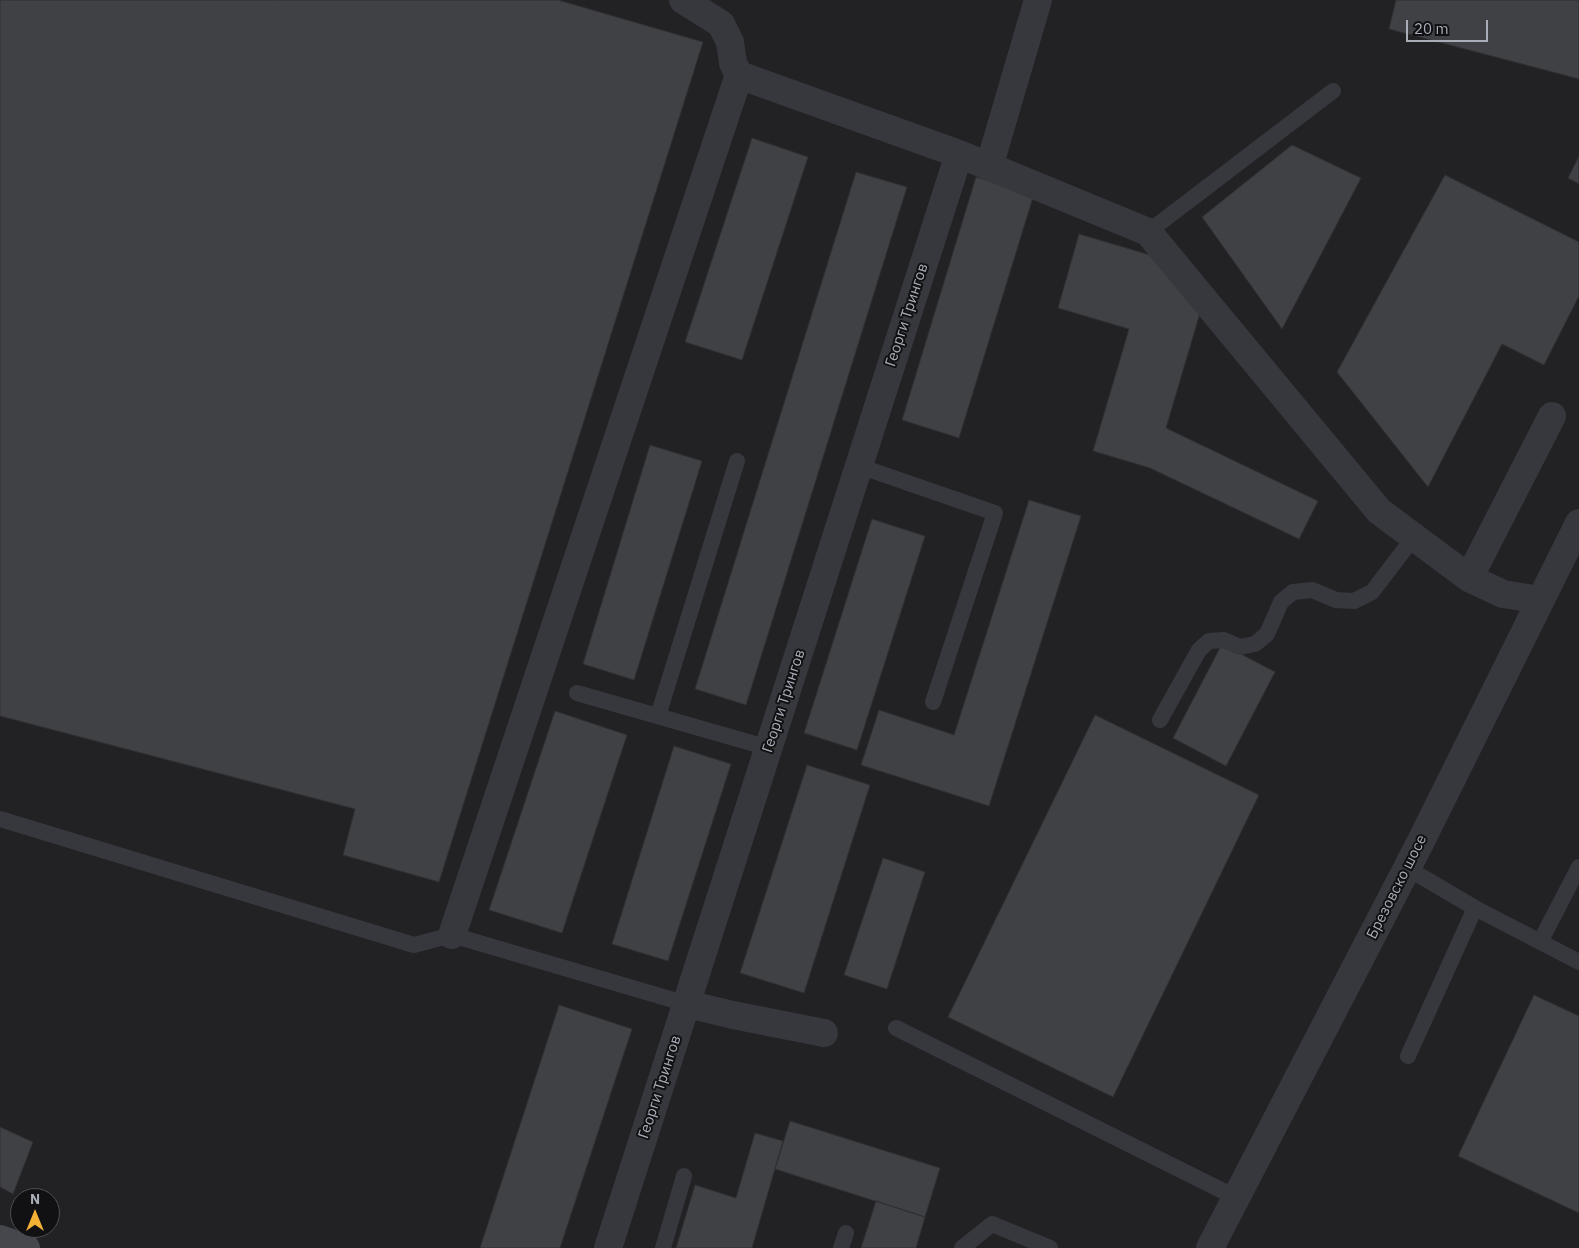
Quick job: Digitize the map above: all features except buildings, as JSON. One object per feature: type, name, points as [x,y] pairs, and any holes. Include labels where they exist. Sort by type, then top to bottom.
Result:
[{"type":"main road","points":[[0,1239],[26,1248]]},
{"type":"street","points":[[683,0],[721,24],[730,42],[733,63],[739,75],[959,154],[1148,232],[1380,511],[1469,578],[1503,594],[1540,600]]},
{"type":"street","points":[[989,166],[1038,0]]},
{"type":"street","points":[[452,935],[739,75]]},
{"type":"street","name":"Георги Трингов","points":[[608,1248],[959,154]]},
{"type":"street","points":[[1469,578],[1552,416]]},
{"type":"street","name":"Брезовско шосе","points":[[1210,1248],[1407,868],[1579,523]]},
{"type":"street","points":[[687,1004],[824,1033]]},
{"type":"lane","points":[[1148,232],[1333,91]]},
{"type":"lane","points":[[658,716],[737,461]]},
{"type":"lane","points":[[859,466],[995,513],[934,702]]},
{"type":"lane","points":[[1160,720],[1199,650],[1209,641],[1224,640],[1240,646],[1255,644],[1267,634],[1281,602],[1293,592],[1312,590],[1336,600],[1354,601],[1372,592],[1414,536]]},
{"type":"lane","points":[[578,693],[769,748]]},
{"type":"lane","points":[[1,820],[414,945],[452,935],[687,1004]]},
{"type":"lane","points":[[1540,942],[1579,867]]},
{"type":"lane","points":[[1407,868],[1475,908],[1579,962]]},
{"type":"lane","points":[[1408,1056],[1475,908]]},
{"type":"lane","points":[[896,1028],[1237,1198]]},
{"type":"lane","points":[[663,1248],[684,1176]]},
{"type":"lane","points":[[962,1248],[992,1224],[1029,1244],[1050,1248]]},
{"type":"shaded area","points":[[0,0],[1579,0],[1579,1248],[0,1248]]}]
